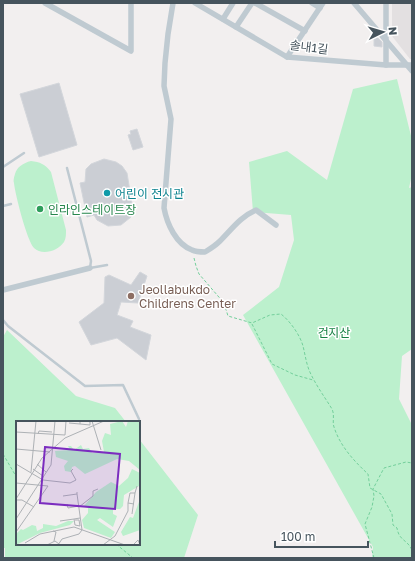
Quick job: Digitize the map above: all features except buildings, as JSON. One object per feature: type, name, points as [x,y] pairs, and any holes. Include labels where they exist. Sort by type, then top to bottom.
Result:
[{"type":"street","points":[[45,3],[131,51],[131,3]]},
{"type":"street","points":[[173,3],[168,34],[164,86],[171,120],[164,208],[166,218],[172,232],[183,245],[189,249],[193,251],[205,252],[220,242],[231,228],[246,214],[256,210],[276,225]]},
{"type":"street","points":[[223,19],[233,3]]},
{"type":"street","points":[[236,27],[252,3]]},
{"type":"street","points":[[255,3],[305,31]]},
{"type":"street","points":[[287,57],[322,5],[312,3]]},
{"type":"street","points":[[354,3],[410,65],[412,71]]},
{"type":"street","points":[[386,3],[386,66]]},
{"type":"street","name":"솔내1길","points":[[197,4],[287,57],[386,66],[410,65]]},
{"type":"street","points":[[3,290],[90,268]]},
{"type":"lane","points":[[3,167],[24,153]]},
{"type":"lane","points":[[67,168],[91,261],[90,268],[107,265]]},
{"type":"lane","points":[[3,206],[11,204]]},
{"type":"lane","points":[[3,320],[8,326],[85,386],[122,385],[139,419]]},
{"type":"path","points":[[189,249],[196,260],[196,266],[199,274],[224,303],[228,316],[252,323],[275,313],[286,317],[303,344],[308,368],[332,410],[334,416],[334,427],[342,445],[359,466],[368,474],[370,488],[381,494],[392,514],[393,525],[397,528],[398,534],[402,539],[409,543],[412,550]]},
{"type":"path","points":[[252,323],[272,364],[295,375],[314,380]]},
{"type":"path","points":[[3,454],[16,476]]},
{"type":"path","points":[[374,558],[365,524],[372,507],[374,496],[373,490],[384,468],[406,462],[412,463]]},
{"type":"path","points":[[117,545],[133,558]]},
{"type":"shaded area","points":[[392,3],[412,3],[412,59],[410,59],[392,36]]},
{"type":"green space","name":"건지산","points":[[397,79],[412,140],[412,174],[409,188],[412,187],[412,349],[402,356],[399,399],[412,425],[412,558],[372,558],[373,547],[243,315],[279,287],[294,240],[291,215],[253,212],[249,162],[287,151],[327,180],[353,89]]},
{"type":"green space","name":"인라인스테이트장","points":[[31,161],[42,164],[51,172],[66,230],[64,242],[58,248],[45,252],[37,250],[31,244],[15,189],[14,179],[17,169],[23,164]]},
{"type":"green space","points":[[7,330],[76,396],[115,408],[125,421],[16,421],[16,545],[140,545],[140,440],[198,515],[184,558],[5,558],[5,548],[3,548],[3,337]]},
{"type":"place","name":"어린이 전시관","points":[[107,193]]},
{"type":"place","name":"인라인스테이트장","points":[[40,209]]},
{"type":"place","name":"Jeollabukdo Childrens Center","points":[[131,296]]}]
